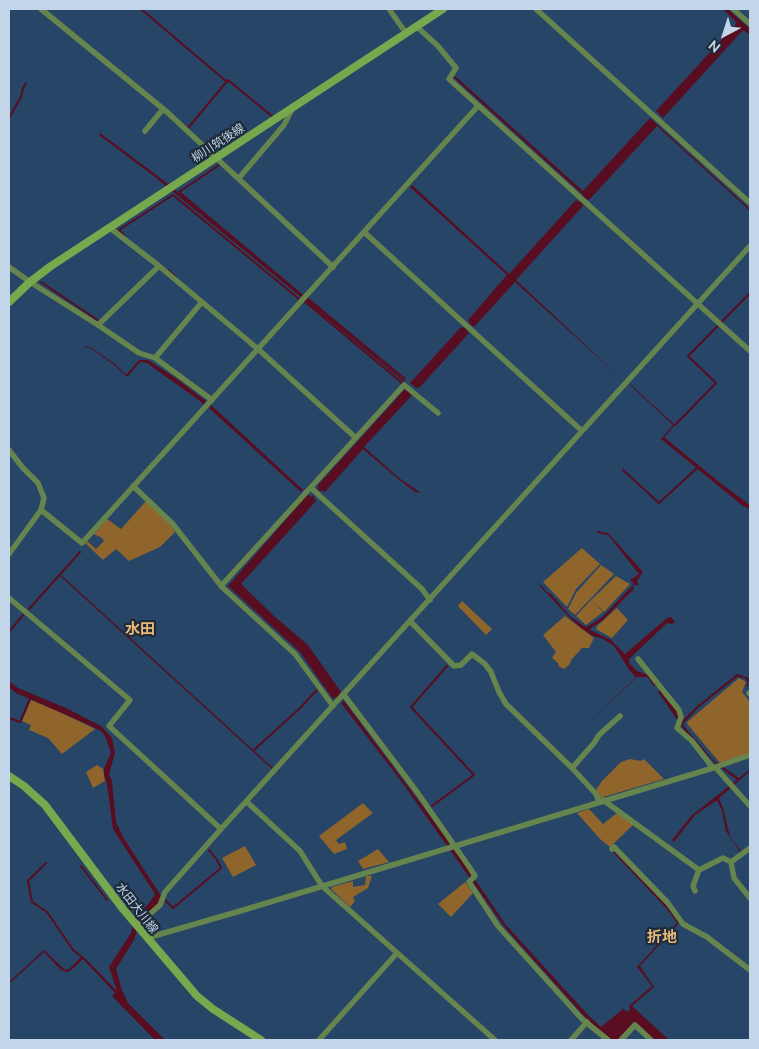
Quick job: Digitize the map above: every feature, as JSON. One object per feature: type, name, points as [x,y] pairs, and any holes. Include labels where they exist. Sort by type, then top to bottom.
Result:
[{"type":"main road","name":"柳川筑後線","points":[[9,302],[30,282],[51,266],[406,32],[444,9]]},
{"type":"main road","name":"水田大川線","points":[[9,776],[24,786],[52,814],[123,910],[197,996],[260,1040]]},
{"type":"street","points":[[41,9],[163,108],[332,267]]},
{"type":"street","points":[[389,9],[406,32]]},
{"type":"street","points":[[536,9],[750,203]]},
{"type":"street","points":[[733,9],[750,24]]},
{"type":"street","points":[[416,26],[438,46],[456,68],[449,79],[750,351]]},
{"type":"street","points":[[41,510],[82,543],[478,106]]},
{"type":"street","points":[[145,131],[163,108]]},
{"type":"street","points":[[239,178],[284,125],[292,108]]},
{"type":"street","points":[[110,228],[258,348],[356,438]]},
{"type":"street","points":[[364,232],[582,431]]},
{"type":"street","points":[[140,923],[160,905],[165,892],[221,829],[750,246]]},
{"type":"street","points":[[98,325],[159,266]]},
{"type":"street","points":[[9,267],[139,354],[155,358],[212,400]]},
{"type":"street","points":[[155,358],[202,302]]},
{"type":"street","points":[[221,586],[404,385],[438,413]]},
{"type":"street","points":[[9,450],[38,483],[44,498],[41,510],[9,554]]},
{"type":"street","points":[[133,486],[172,523],[221,586],[296,654],[333,706]]},
{"type":"street","points":[[311,488],[422,589],[430,600]]},
{"type":"street","points":[[9,598],[130,700],[109,726],[221,829]]},
{"type":"street","points":[[410,621],[454,666],[461,665],[472,654],[478,658],[491,672],[506,704],[572,768],[601,801],[699,870]]},
{"type":"street","points":[[638,659],[680,710],[681,716],[677,728],[692,741],[750,806]]},
{"type":"street","points":[[344,695],[455,846],[475,876],[469,882],[498,926],[587,1022],[608,1040]]},
{"type":"street","points":[[572,768],[599,735],[617,723],[620,716]]},
{"type":"street","points":[[147,938],[750,755]]},
{"type":"street","points":[[247,802],[300,851],[322,886],[495,1040]]},
{"type":"street","points":[[612,849],[614,848],[668,903],[683,924],[707,937],[750,970]]},
{"type":"street","points":[[731,862],[750,848]]},
{"type":"street","points":[[695,891],[693,886],[699,870],[723,858],[731,862]]},
{"type":"street","points":[[731,862],[734,878],[750,898]]},
{"type":"street","points":[[319,1040],[397,952]]},
{"type":"street","points":[[571,1040],[587,1022]]},
{"type":"street","points":[[621,1040],[634,1025],[651,1040]]},
{"type":"shaded area","points":[[723,9],[728,9],[750,29],[750,35],[743,30],[663,118],[656,111],[737,23]]},
{"type":"shaded area","points":[[455,76],[583,191],[650,118],[750,211],[657,126],[589,200],[586,199],[454,78]]},
{"type":"shaded area","points":[[100,133],[163,180],[405,381],[155,177],[99,135]]},
{"type":"shaded area","points":[[412,185],[509,274],[576,200],[582,203],[583,206],[516,280],[623,380],[515,282],[474,327],[469,323],[468,320],[507,275],[410,187]]},
{"type":"shaded area","points":[[461,327],[465,328],[469,333],[419,388],[410,383]]},
{"type":"shaded area","points":[[85,346],[92,348],[115,364],[126,375],[139,360],[148,360],[206,401],[204,404],[147,363],[140,362],[127,377],[113,364]]},
{"type":"shaded area","points":[[630,384],[675,425],[665,438],[750,505],[750,509],[743,506],[661,439],[673,425]]},
{"type":"shaded area","points":[[405,389],[412,395],[364,447],[399,478],[421,493],[415,492],[363,449],[325,492],[318,490],[318,485]]},
{"type":"shaded area","points":[[211,405],[303,490],[301,492],[209,408]]},
{"type":"shaded area","points":[[308,494],[311,497],[313,495],[316,501],[241,584],[275,617],[308,645],[341,692],[336,699],[335,697],[333,699],[324,686],[322,687],[323,685],[300,652],[228,586]]},
{"type":"shaded area","points":[[146,501],[167,520],[175,532],[160,547],[129,561],[116,549],[103,560],[85,543],[87,541],[96,549],[104,541],[94,534],[107,519],[121,529]]},
{"type":"shaded area","points":[[597,531],[608,533],[643,572],[637,581],[639,585],[634,585],[634,589],[602,621],[590,630],[611,640],[625,654],[667,618],[671,617],[675,622],[672,624],[667,623],[629,659],[629,663],[637,671],[648,675],[656,685],[654,686],[647,677],[637,677],[585,727],[636,677],[614,646],[581,628],[540,586],[551,594],[570,616],[584,626],[587,627],[602,617],[634,584],[630,580],[639,574],[608,535],[597,533]]},
{"type":"shaded area","points":[[582,548],[600,564],[576,589],[567,607],[543,582]]},
{"type":"shaded area","points":[[601,565],[614,574],[575,615],[568,609],[576,593]]},
{"type":"shaded area","points":[[61,575],[273,768],[60,576]]},
{"type":"shaded area","points":[[616,576],[630,584],[604,612],[591,600]]},
{"type":"shaded area","points":[[591,600],[603,612],[586,625],[576,616]]},
{"type":"shaded area","points":[[462,601],[492,629],[486,635],[458,606]]},
{"type":"shaded area","points":[[617,608],[628,620],[612,638],[596,629]]},
{"type":"shaded area","points":[[565,616],[594,638],[589,648],[582,648],[564,669],[558,666],[559,664],[552,658],[556,652],[543,635]]},
{"type":"shaded area","points":[[737,674],[749,678],[748,687],[746,686],[748,683],[745,678],[737,677],[698,708],[683,724],[713,760],[739,778],[750,769],[719,798],[731,838],[741,851],[740,852],[726,831],[722,811],[717,800],[695,815],[674,842],[672,840],[692,815],[737,780],[716,764],[685,731],[658,692],[659,690],[677,711],[682,721],[696,707]]},
{"type":"shaded area","points":[[739,678],[746,682],[742,692],[750,702],[750,753],[720,763],[687,722]]},
{"type":"shaded area","points":[[9,681],[18,688],[66,708],[101,726],[112,738],[115,753],[109,774],[112,781],[116,822],[123,837],[161,896],[158,905],[140,921],[134,940],[116,969],[128,1003],[165,1040],[155,1040],[112,996],[115,993],[83,959],[67,972],[61,970],[44,952],[9,984],[44,950],[65,970],[69,969],[81,957],[85,958],[117,991],[109,967],[131,933],[135,918],[155,894],[113,829],[104,775],[104,768],[111,753],[105,736],[101,731],[89,725],[16,693],[9,687]]},
{"type":"shaded area","points":[[31,700],[95,729],[62,754],[48,738],[29,730],[31,725],[22,721]]},
{"type":"shaded area","points":[[344,701],[448,840],[506,925],[601,1027],[623,1009],[628,1012],[629,1006],[652,986],[637,967],[677,923],[667,909],[613,852],[615,851],[667,906],[679,923],[640,966],[654,987],[632,1006],[669,1040],[655,1040],[634,1022],[618,1040],[610,1040],[584,1016],[506,929],[401,781],[341,703]]},
{"type":"shaded area","points":[[630,759],[641,761],[644,759],[664,779],[600,798],[596,790],[602,781],[621,762]]},
{"type":"shaded area","points":[[97,765],[103,769],[105,781],[93,788],[86,772]]},
{"type":"shaded area","points":[[363,803],[373,813],[336,840],[339,844],[345,842],[347,849],[334,854],[319,836]]},
{"type":"shaded area","points":[[589,809],[603,824],[617,813],[634,824],[610,847],[600,839],[577,813]]},
{"type":"shaded area","points":[[245,846],[256,865],[233,877],[222,858]]},
{"type":"shaded area","points":[[378,849],[389,862],[363,869],[358,861]]},
{"type":"shaded area","points":[[366,876],[372,876],[368,888],[353,897],[355,901],[350,907],[331,889],[332,887],[353,881],[353,887],[365,885]]},
{"type":"shaded area","points":[[465,882],[473,893],[451,917],[438,904]]},
{"type":"waterway","points":[[141,9],[227,82]]},
{"type":"waterway","points":[[188,128],[228,80],[273,117]]},
{"type":"waterway","points":[[9,118],[21,97],[26,83]]},
{"type":"waterway","points":[[219,165],[179,192],[303,296]]},
{"type":"waterway","points":[[125,236],[119,230],[173,195],[299,299]]},
{"type":"waterway","points":[[168,270],[176,277]]},
{"type":"waterway","points":[[41,282],[99,321]]},
{"type":"waterway","points":[[675,425],[716,383],[688,356],[750,293]]},
{"type":"waterway","points":[[307,298],[405,379]]},
{"type":"waterway","points":[[304,301],[402,383]]},
{"type":"waterway","points":[[623,470],[659,503],[697,468]]},
{"type":"waterway","points":[[29,609],[80,552]]},
{"type":"waterway","points":[[9,632],[23,615]]},
{"type":"waterway","points":[[432,806],[474,775],[411,707],[447,666]]},
{"type":"waterway","points":[[254,750],[317,690]]},
{"type":"waterway","points":[[9,718],[20,722],[30,699]]},
{"type":"waterway","points":[[165,900],[173,908],[221,868],[209,850]]},
{"type":"waterway","points":[[46,863],[28,881],[32,902],[47,912],[73,950],[82,957]]},
{"type":"waterway","points":[[81,866],[107,900]]},
{"type":"district","name":"水田","points":[[140,629]]},
{"type":"district","name":"折地","points":[[662,937]]}]
